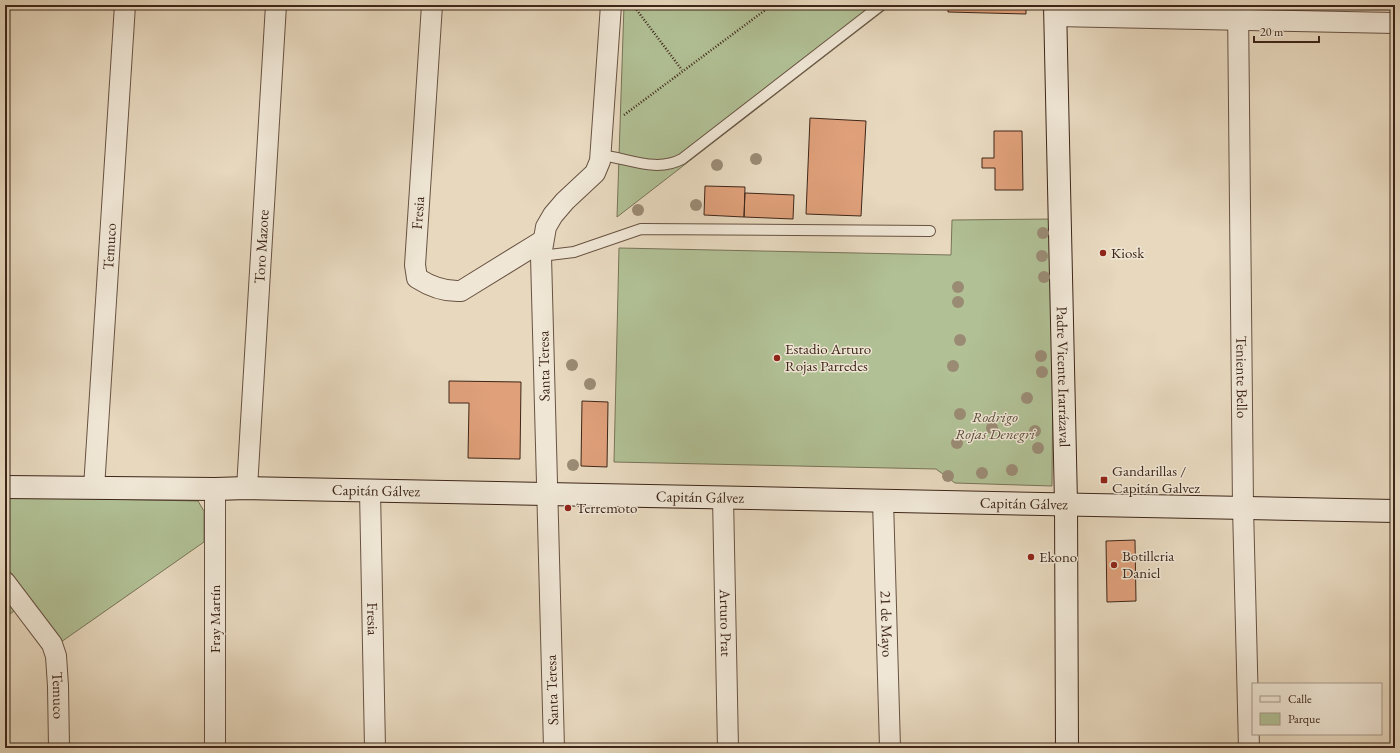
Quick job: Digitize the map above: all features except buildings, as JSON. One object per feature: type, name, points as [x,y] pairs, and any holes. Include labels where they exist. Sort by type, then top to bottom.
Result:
[{"type":"street","name":"Temuco","points":[[94,488],[125,5]]},
{"type":"street","name":"Toro Mazote","points":[[247,488],[276,5]]},
{"type":"street","name":"Fresia","points":[[432,5],[415,265],[417,278],[436,289],[450,292],[461,291],[542,248]]},
{"type":"street","name":"Santa Teresa","points":[[554,748],[542,248],[546,227],[553,215],[595,173],[600,155],[611,5]]},
{"type":"street","points":[[1055,11],[1238,12],[1395,23]]},
{"type":"street","name":"Padre Vicente Irarrázaval","points":[[1055,11],[1066,503],[1067,748]]},
{"type":"street","name":"Teniente Bello","points":[[1238,12],[1243,507],[1249,748]]},
{"type":"street","name":"Capitán Gálvez","points":[[5,487],[247,488],[1066,503],[1395,511]]},
{"type":"street","name":"Fray Martín","points":[[215,489],[215,748]]},
{"type":"street","name":"Fresia","points":[[370,491],[375,748]]},
{"type":"street","name":"Arturo Prat","points":[[723,497],[728,748]]},
{"type":"street","name":"21 de Mayo","points":[[883,500],[890,748]]},
{"type":"street","name":"Temuco","points":[[5,582],[52,644],[56,656],[59,748]]},
{"type":"lane","points":[[600,155],[658,166],[672,165],[682,159],[881,5]]},
{"type":"lane","points":[[542,248],[574,252],[642,229],[930,231]]},
{"type":"path","points":[[633,5],[682,70]]},
{"type":"path","points":[[601,133],[682,70],[772,5]]},
{"type":"green space","points":[[624,5],[891,5],[617,217]]},
{"type":"green space","name":"Estadio Arturo Rojas Parredes","points":[[1054,219],[1052,486],[955,483],[936,469],[614,462],[619,248],[951,255],[952,220]]},
{"type":"green space","points":[[5,497],[198,501],[204,511],[204,542],[61,642],[28,600],[5,618]]},
{"type":"place","name":"Kiosk","points":[[1103,253]]},
{"type":"place","name":"Estadio Arturo Rojas Parredes","points":[[777,358]]},
{"type":"place","name":"Gandarillas / Capitán Galvez","points":[[1104,480]]},
{"type":"place","name":"Terremoto","points":[[568,508]]},
{"type":"place","name":"Ekono","points":[[1031,557]]},
{"type":"place","name":"Botilleria Daniel","points":[[1114,565]]},
{"type":"park label","name":"Rodrigo Rojas Denegri","points":[[995,426]]}]
